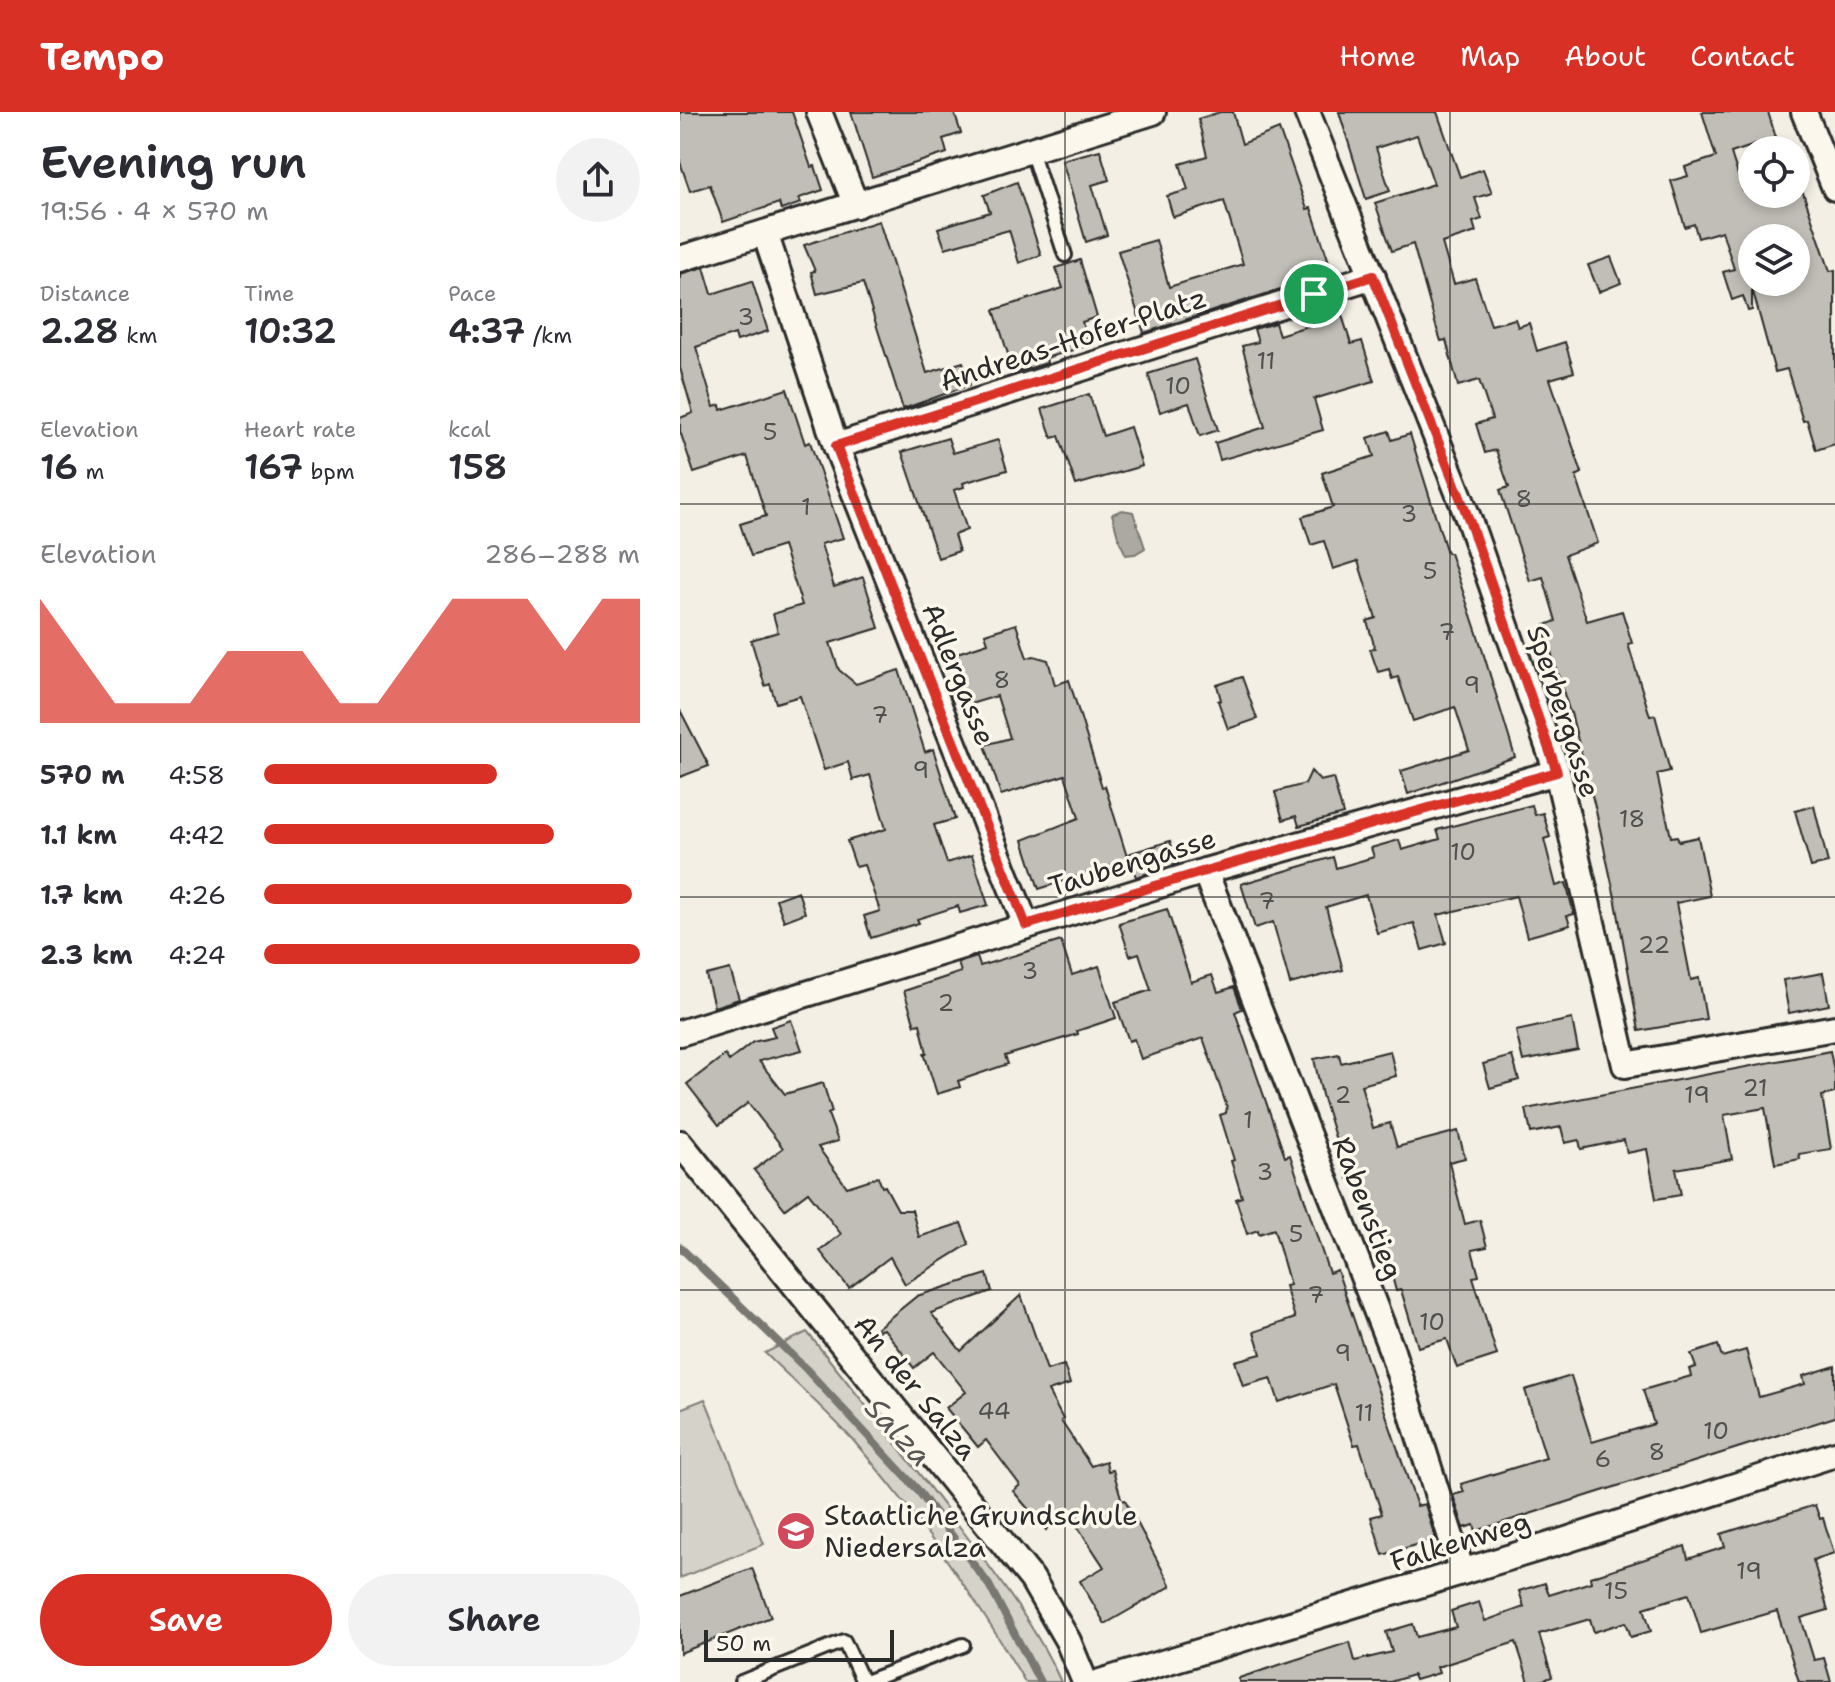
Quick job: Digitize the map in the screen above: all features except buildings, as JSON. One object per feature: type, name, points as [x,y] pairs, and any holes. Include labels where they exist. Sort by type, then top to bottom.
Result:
[{"type":"street","points":[[819,112],[856,205]]},
{"type":"street","points":[[680,259],[1153,112]]},
{"type":"street","points":[[1307,112],[1373,276]]},
{"type":"street","points":[[1804,112],[1835,188]]},
{"type":"street","points":[[765,233],[836,446]]},
{"type":"street","name":"Andreas-Hofer-Platz","points":[[836,446],[1373,276]]},
{"type":"street","name":"Sperbergasse","points":[[1373,276],[1469,520],[1557,772],[1625,1065],[1835,1028]]},
{"type":"street","name":"Adlergasse","points":[[836,446],[1026,925]]},
{"type":"street","name":"Taubengasse","points":[[680,1033],[1205,871],[1557,772]]},
{"type":"street","name":"Rabenstieg","points":[[1205,871],[1392,1351],[1462,1572]]},
{"type":"street","name":"An der Salza","points":[[680,1143],[1032,1579],[1068,1641],[1085,1682]]},
{"type":"street","name":"Falkenweg","points":[[1100,1682],[1835,1454]]},
{"type":"lane","points":[[1031,150],[1065,255]]},
{"type":"lane","points":[[741,1682],[844,1641],[864,1682],[963,1645]]},
{"type":"shaded area","points":[[1122,510],[1133,512],[1145,548],[1135,554],[1126,555],[1119,540],[1112,514]]},
{"type":"shaded area","points":[[807,1332],[1004,1587],[1041,1643],[1061,1682],[1025,1682],[965,1587],[876,1467],[842,1428],[765,1353]]},
{"type":"shaded area","points":[[705,1399],[764,1544],[680,1578],[680,1409]]},
{"type":"waterway","name":"Salza","points":[[680,1247],[806,1369],[917,1489],[989,1585],[1040,1682]]},
{"type":"place","name":"Staatliche Grundschule Niedersalza","points":[[796,1531]]},
{"type":"route","points":[[1373,276],[1469,520],[1557,772],[1026,925],[836,446],[1314,294],[1373,276]]}]
